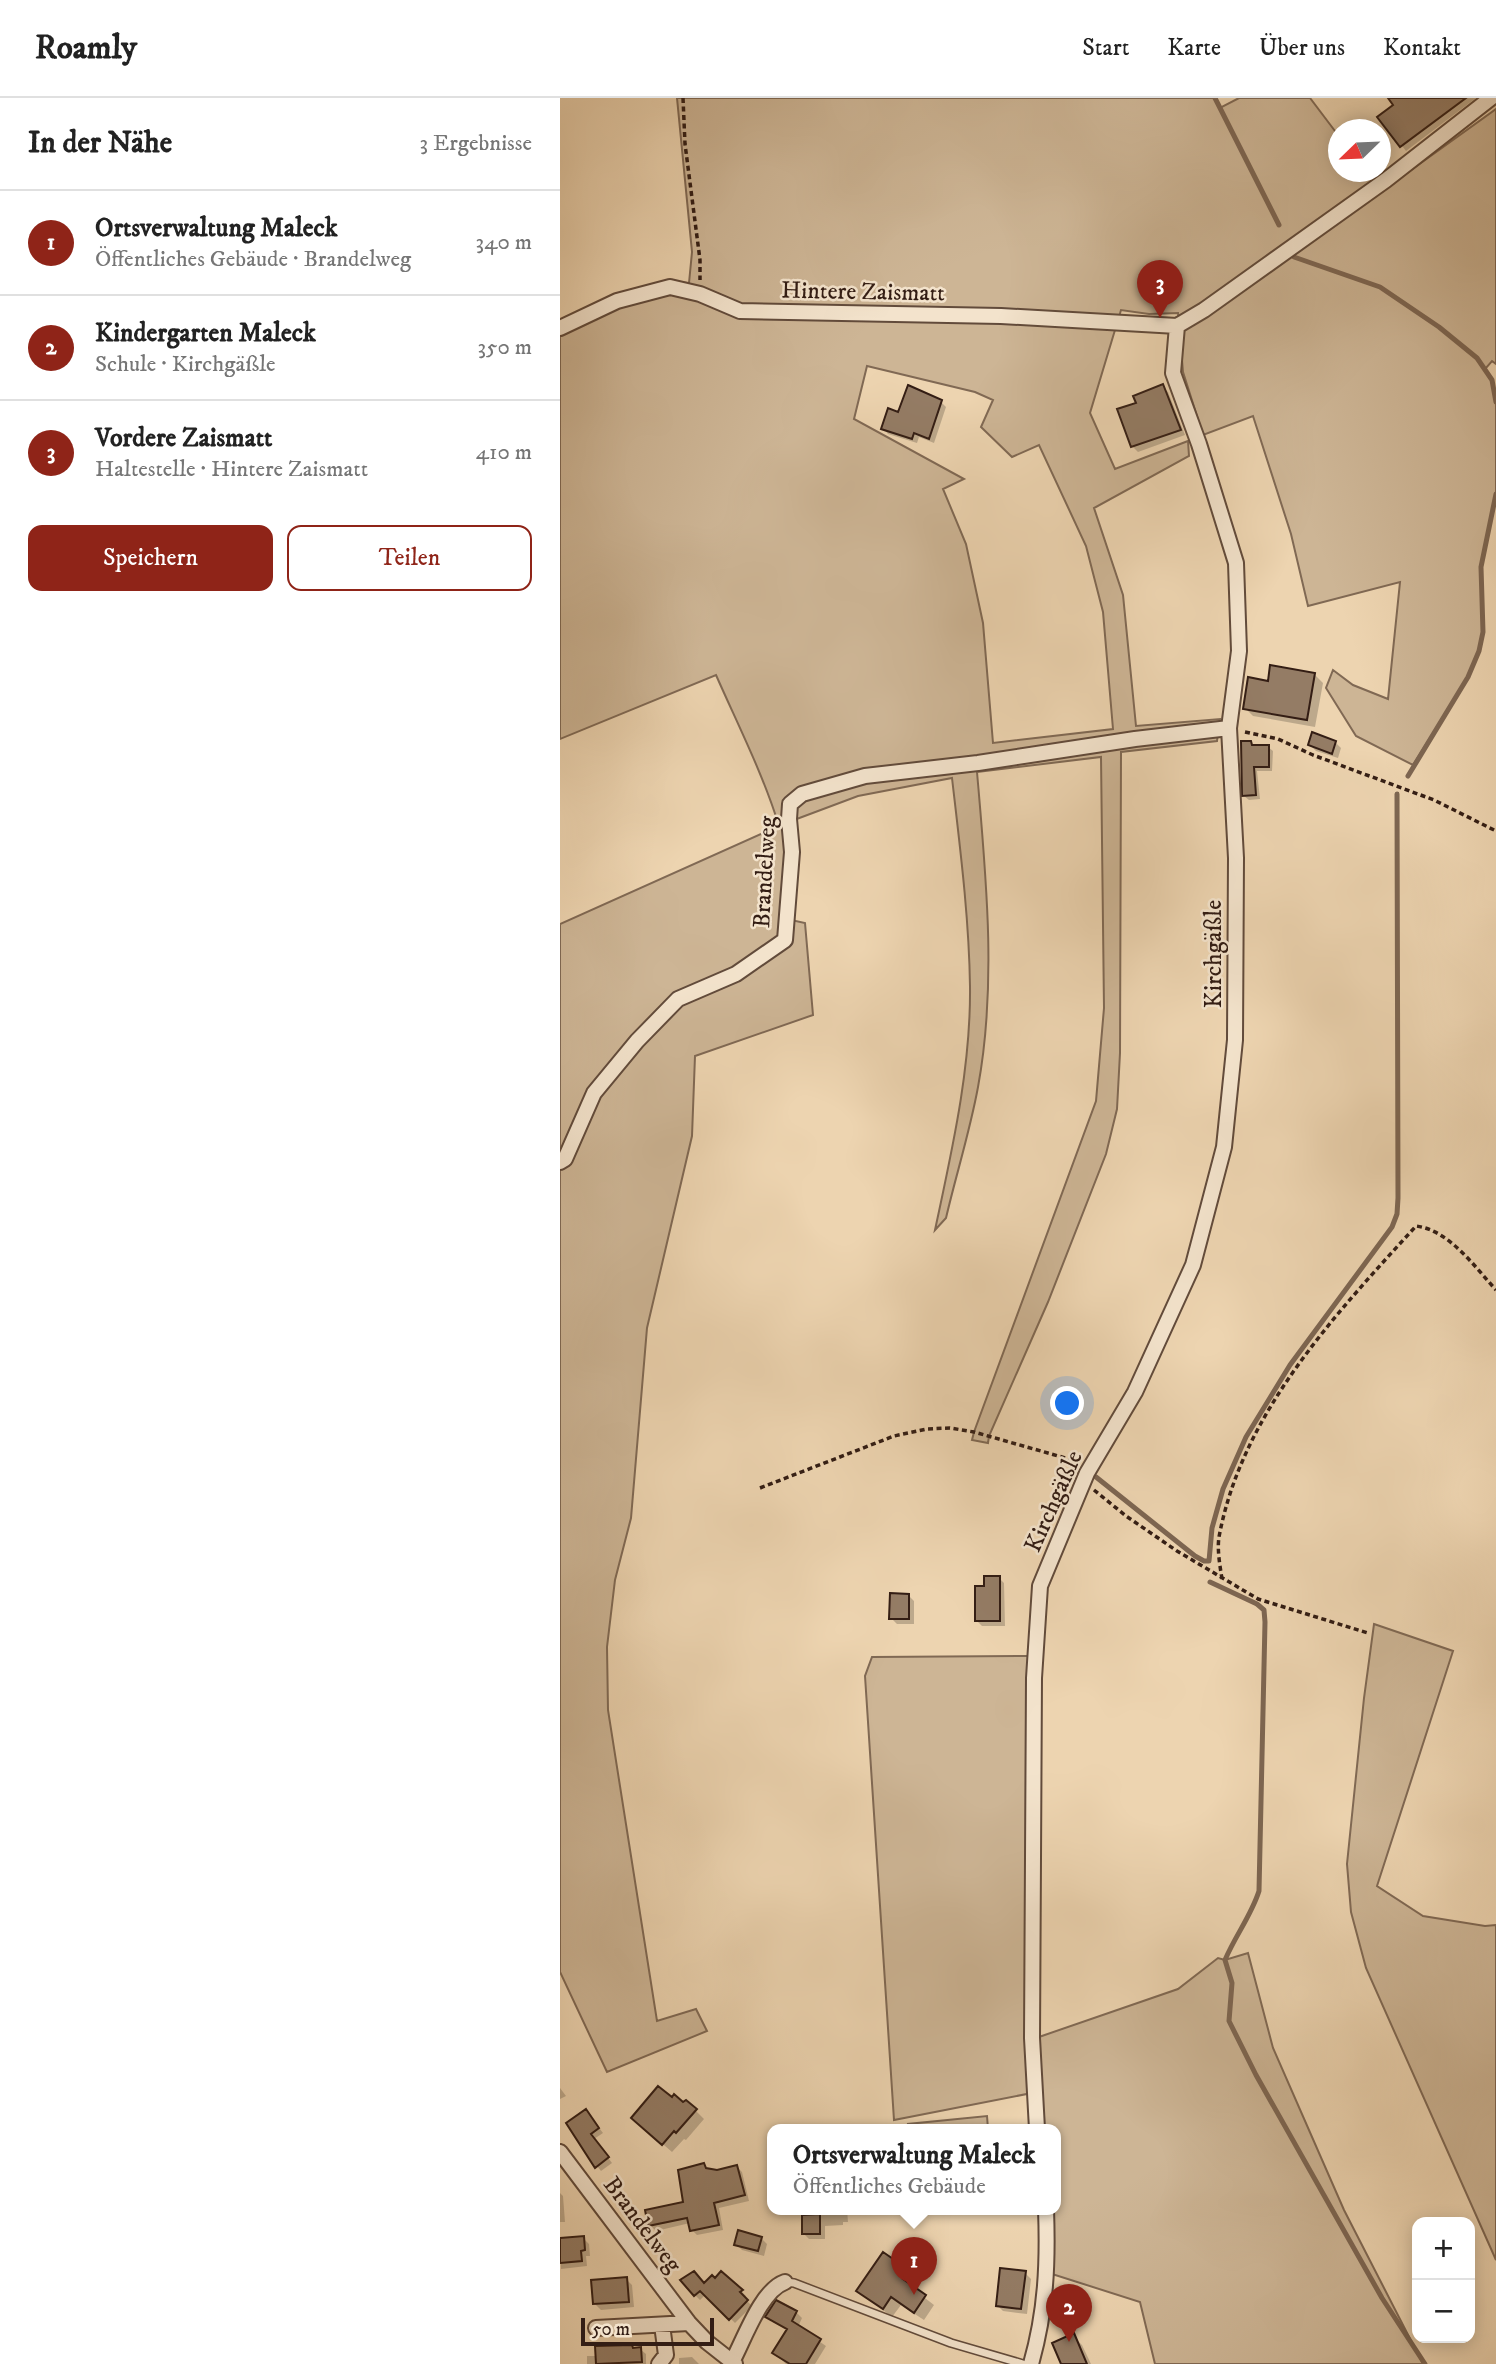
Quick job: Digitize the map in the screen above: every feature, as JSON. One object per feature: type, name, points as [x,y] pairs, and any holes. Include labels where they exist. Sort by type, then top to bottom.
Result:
[{"type":"street","points":[[1177,326],[1204,310],[1386,180],[1491,98]]},
{"type":"street","name":"Hintere Zaismatt","points":[[560,328],[617,301],[670,287],[700,294],[740,312],[1001,316],[1177,326]]},
{"type":"street","name":"Kirchgäßle","points":[[1037,2124],[1032,2038],[1034,1678],[1040,1586],[1091,1467],[1135,1392],[1193,1265],[1224,1147],[1235,1040],[1236,858],[1229,728],[1239,651],[1236,563],[1199,444],[1173,373],[1177,326]]},
{"type":"street","name":"Brandelweg","points":[[560,1162],[565,1158],[594,1093],[637,1041],[678,999],[736,974],[785,940],[792,852],[789,811],[790,804],[802,794],[865,776],[1229,728]]},
{"type":"street","name":"Brandelweg","points":[[560,2152],[689,2323],[707,2342],[734,2363],[767,2294],[785,2282]]},
{"type":"street","points":[[1031,2364],[1044,2305],[1048,2261],[1046,2215]]},
{"type":"street","points":[[597,2328],[689,2323]]},
{"type":"street","points":[[660,2364],[666,2355],[663,2325]]},
{"type":"lane","points":[[785,2282],[794,2283],[951,2343],[1023,2364]]},
{"type":"path","points":[[684,98],[685,145],[700,260],[700,294]]},
{"type":"path","points":[[1229,728],[1278,739],[1313,755],[1434,800],[1496,831]]},
{"type":"path","points":[[1222,1579],[1218,1539],[1238,1472],[1259,1426],[1294,1371],[1341,1308],[1416,1226],[1429,1228],[1440,1235],[1496,1290]]},
{"type":"path","points":[[760,1488],[894,1436],[927,1429],[950,1428],[974,1432],[1069,1458],[1091,1467]]},
{"type":"path","points":[[1084,1482],[1126,1516],[1222,1579],[1258,1599],[1368,1633]]},
{"type":"shaded area","points":[[677,98],[1215,98],[1220,108],[1239,98],[1310,98],[1328,122],[1328,182],[1374,182],[1382,191],[1496,109],[1496,364],[1492,361],[1485,369],[1492,380],[1496,402],[1496,494],[1481,567],[1483,632],[1479,651],[1468,677],[1413,765],[1356,736],[1326,688],[1333,670],[1353,685],[1388,699],[1400,582],[1308,606],[1291,534],[1253,416],[1203,435],[1183,372],[1178,313],[1149,314],[1121,310],[1090,413],[1115,469],[1188,441],[1189,456],[1094,508],[1123,595],[1136,726],[1220,719],[1217,741],[1121,752],[1120,1053],[1117,1109],[1106,1154],[1048,1302],[988,1443],[972,1440],[974,1432],[1096,1101],[1104,1008],[1101,757],[977,772],[988,930],[984,1048],[975,1103],[946,1218],[935,1230],[964,1078],[969,1017],[968,934],[952,778],[858,796],[794,820],[791,920],[805,923],[813,1015],[695,1056],[692,1136],[647,1328],[631,1518],[615,1580],[607,1647],[608,1710],[657,2021],[696,2009],[707,2031],[607,2072],[560,1972],[560,924],[779,826],[758,769],[716,675],[560,739],[560,321],[673,282],[689,283],[692,252]],"holes":[[[867,366],[975,392],[993,400],[981,427],[1012,457],[1039,445],[1086,546],[1103,612],[1113,729],[993,743],[983,623],[966,544],[943,489],[964,479],[854,419]]]},
{"type":"shaded area","points":[[1374,1624],[1453,1651],[1377,1886],[1423,1916],[1485,1926],[1496,1925],[1496,2260],[1366,1968],[1351,1912],[1347,1864]]},
{"type":"shaded area","points":[[1035,1656],[1036,2038],[1178,1989],[1218,1958],[1225,1960],[1248,1953],[1273,2048],[1344,2210],[1423,2364],[1155,2364],[1140,2302],[1052,2274],[1051,2215],[1061,2215],[1061,2124],[1041,2124],[1037,2092],[894,2120],[865,1676],[872,1657]]},
{"type":"shaded area","points":[[987,2116],[988,2124],[908,2124]]},
{"type":"building","points":[[1388,98],[1466,98],[1400,147],[1391,135],[1391,119],[1377,117],[1393,105]]},
{"type":"building","points":[[1163,384],[1181,430],[1131,447],[1117,409],[1136,403],[1133,396]]},
{"type":"building","points":[[908,385],[942,400],[929,439],[914,433],[912,439],[881,429],[888,408],[898,412]]},
{"type":"building","points":[[1270,665],[1315,673],[1307,720],[1243,709],[1248,677],[1268,681]]},
{"type":"building","points":[[1312,732],[1336,741],[1332,754],[1308,745]]},
{"type":"building","points":[[1241,741],[1251,741],[1252,745],[1269,745],[1269,767],[1254,767],[1256,795],[1242,796]]},
{"type":"building","points":[[984,1576],[1000,1576],[1000,1621],[975,1621],[975,1586],[984,1586]]},
{"type":"building","points":[[890,1593],[909,1594],[909,1619],[889,1619]]},
{"type":"building","points":[[658,2086],[672,2097],[674,2094],[697,2109],[662,2145],[631,2118]]},
{"type":"building","points":[[586,2109],[599,2128],[591,2134],[609,2157],[595,2168],[566,2123]]},
{"type":"building","points":[[704,2163],[706,2168],[717,2170],[737,2165],[745,2195],[714,2203],[719,2225],[690,2231],[687,2218],[648,2226],[645,2210],[683,2202],[678,2170]]},
{"type":"building","points":[[802,2215],[820,2215],[820,2234],[802,2234]]},
{"type":"building","points":[[738,2230],[762,2237],[758,2251],[734,2245]]},
{"type":"building","points":[[584,2236],[585,2250],[581,2251],[582,2261],[560,2263],[560,2238]]},
{"type":"building","points":[[883,2252],[909,2270],[903,2279],[926,2295],[914,2313],[891,2297],[883,2309],[856,2291]]},
{"type":"building","points":[[1000,2268],[1026,2271],[1021,2309],[996,2306]]},
{"type":"building","points":[[694,2271],[704,2283],[712,2275],[715,2278],[721,2271],[743,2290],[740,2292],[748,2300],[729,2320],[700,2291],[694,2296],[680,2280]]},
{"type":"building","points":[[627,2277],[629,2302],[593,2304],[591,2280]]},
{"type":"building","points":[[776,2300],[797,2311],[792,2321],[821,2339],[806,2364],[790,2364],[772,2353],[787,2329],[765,2317]]},
{"type":"building","points":[[1074,2333],[1087,2364],[1061,2364],[1052,2343]]},
{"type":"building","points":[[632,2345],[633,2348],[641,2347],[642,2362],[596,2364],[595,2346]]},
{"type":"waterway","points":[[1215,98],[1279,225]]},
{"type":"waterway","points":[[1294,257],[1380,287],[1439,327],[1477,358],[1492,380],[1496,402]]},
{"type":"waterway","points":[[1408,776],[1468,677],[1479,651],[1483,632],[1481,567],[1496,494]]},
{"type":"waterway","points":[[1096,1477],[1195,1556],[1209,1561],[1212,1528],[1223,1489],[1246,1437],[1290,1365],[1392,1227],[1397,1214],[1398,1198],[1397,794]]},
{"type":"waterway","points":[[1210,1582],[1257,1604],[1264,1610],[1265,1622],[1259,1891],[1225,1960],[1232,1983],[1229,2021],[1256,2075],[1382,2298],[1425,2364]]},
{"type":"place","name":"Vordere Zaismatt","points":[[1160,318]]},
{"type":"place","name":"Ortsverwaltung Maleck","points":[[914,2295]]},
{"type":"place","name":"Kindergarten Maleck","points":[[1069,2342]]}]
